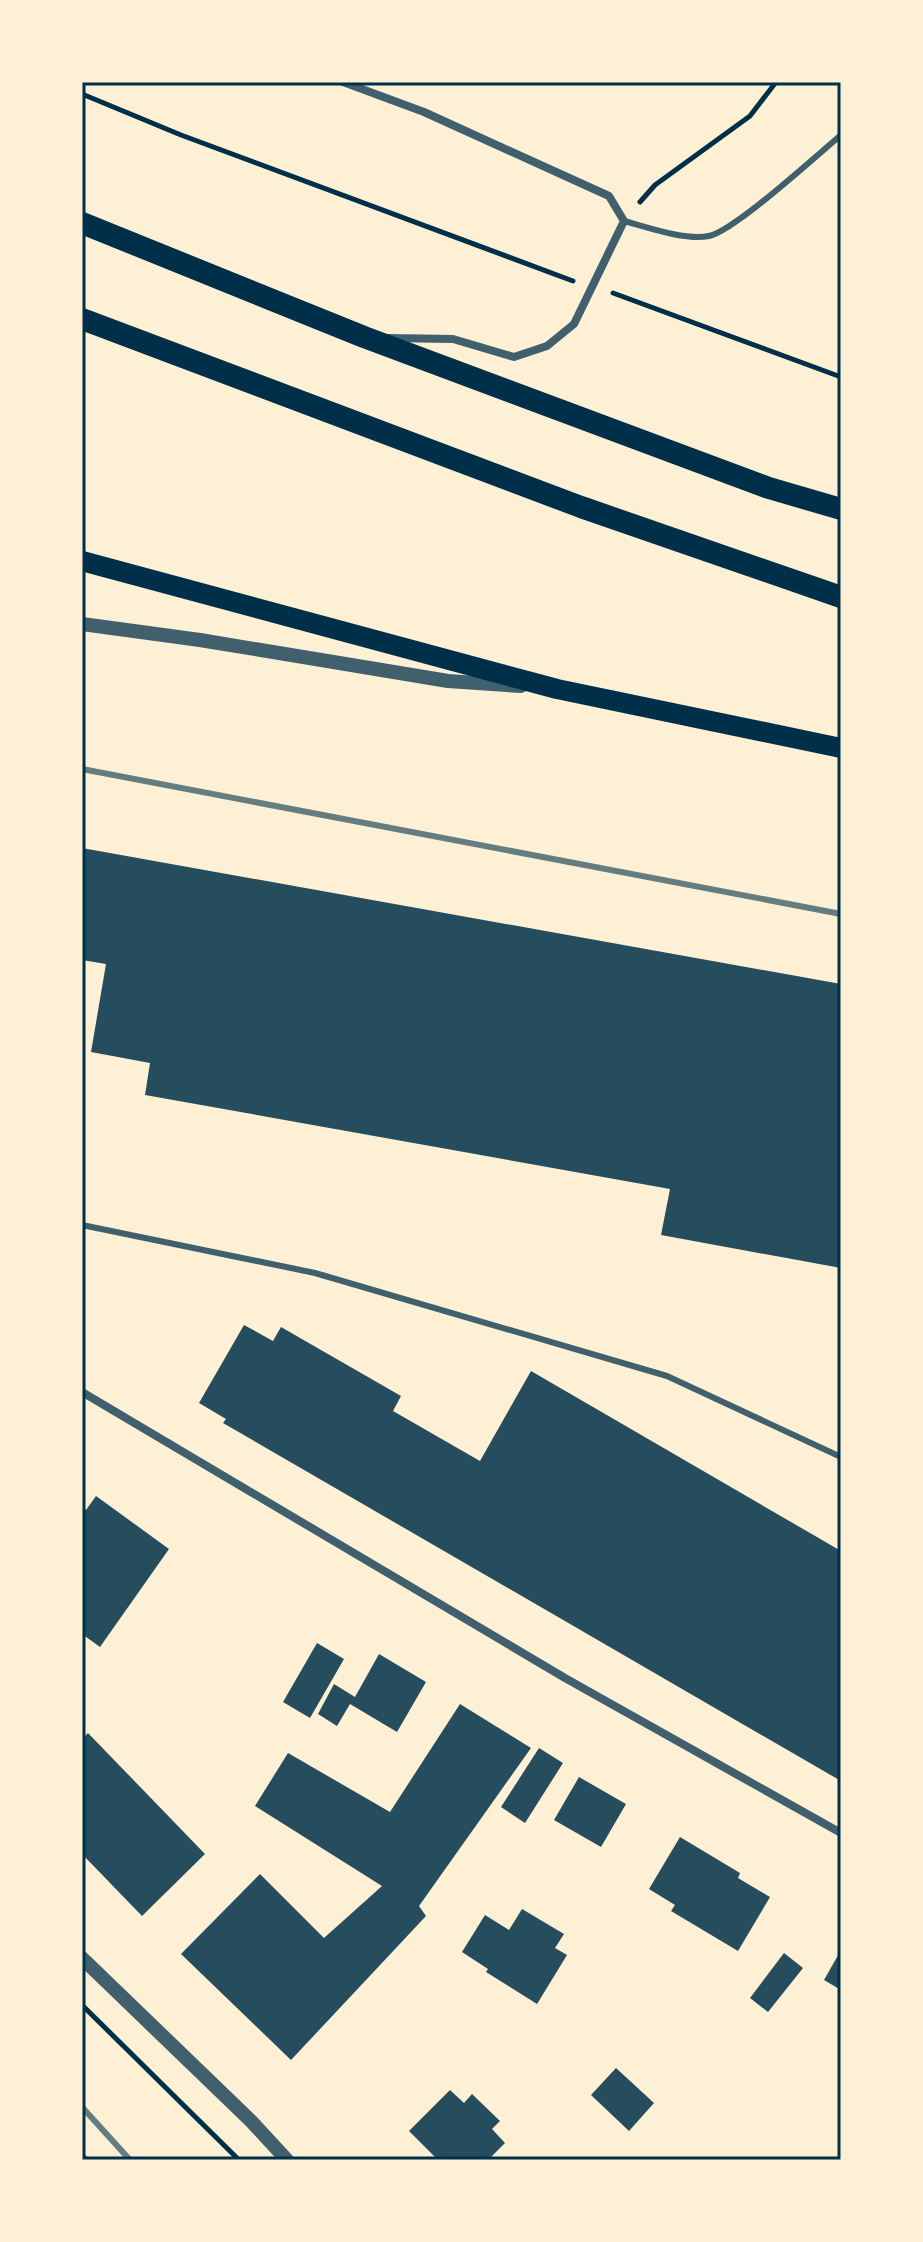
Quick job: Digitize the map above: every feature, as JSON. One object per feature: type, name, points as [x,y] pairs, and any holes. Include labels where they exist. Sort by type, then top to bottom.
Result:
[{"type":"highway","points":[[82,223],[364,337],[769,488],[841,509]]},
{"type":"highway","points":[[82,319],[581,507],[841,597]]},
{"type":"main road","points":[[82,561],[557,689],[841,748]]},
{"type":"street","points":[[343,82],[424,112],[609,196],[624,221],[574,324],[547,346],[514,357],[453,339],[364,337]]},
{"type":"street","points":[[82,624],[448,681],[557,689]]},
{"type":"street","points":[[82,1392],[565,1678],[841,1833]]},
{"type":"street","points":[[82,1958],[251,2121],[287,2160]]},
{"type":"lane","points":[[624,221],[678,234],[708,236],[731,226],[841,135]]},
{"type":"lane","points":[[82,1225],[315,1273],[667,1376],[841,1457]]},
{"type":"path","points":[[624,221],[655,185],[750,116],[776,82]]},
{"type":"path","points":[[82,94],[181,135],[841,377]]},
{"type":"path","points":[[82,2005],[239,2160]]},
{"type":"building","points":[[82,848],[841,984],[841,1268],[661,1235],[670,1189],[145,1095],[150,1063],[91,1052],[106,964],[82,960]]},
{"type":"building","points":[[244,1325],[273,1341],[281,1327],[401,1396],[393,1411],[480,1461],[531,1371],[841,1551],[841,1781],[223,1423],[226,1419],[199,1403]]},
{"type":"building","points":[[96,1496],[169,1549],[100,1647],[82,1634],[82,1507],[86,1510]]},
{"type":"building","points":[[317,1643],[344,1659],[310,1718],[283,1702]]},
{"type":"building","points":[[379,1654],[426,1682],[397,1732],[350,1704],[337,1726],[318,1714],[334,1684],[355,1697]]},
{"type":"building","points":[[460,1704],[531,1748],[419,1906],[426,1916],[291,2060],[181,1954],[260,1874],[324,1938],[382,1886],[255,1806],[288,1753],[390,1812]]},
{"type":"building","points":[[88,1733],[205,1854],[142,1916],[82,1854],[82,1739]]},
{"type":"building","points":[[539,1748],[563,1763],[525,1823],[501,1807]]},
{"type":"building","points":[[579,1777],[626,1804],[601,1847],[554,1820]]},
{"type":"building","points":[[680,1837],[740,1873],[738,1878],[770,1897],[738,1951],[671,1911],[675,1905],[649,1889]]},
{"type":"building","points":[[522,1909],[564,1934],[555,1948],[567,1955],[537,2004],[486,1972],[488,1969],[462,1952],[485,1915],[509,1930]]},
{"type":"building","points":[[841,1950],[841,1990],[824,1980]]},
{"type":"building","points":[[784,1953],[803,1968],[768,2012],[750,1998]]},
{"type":"building","points":[[616,2068],[654,2103],[629,2131],[591,2095]]},
{"type":"building","points":[[450,2090],[464,2103],[472,2094],[500,2121],[492,2129],[505,2143],[488,2160],[438,2160],[409,2131]]},
{"type":"railway","points":[[82,769],[841,914]]},
{"type":"railway","points":[[82,2107],[130,2160]]},
{"type":"railway","points":[[82,2155],[86,2160]]}]
